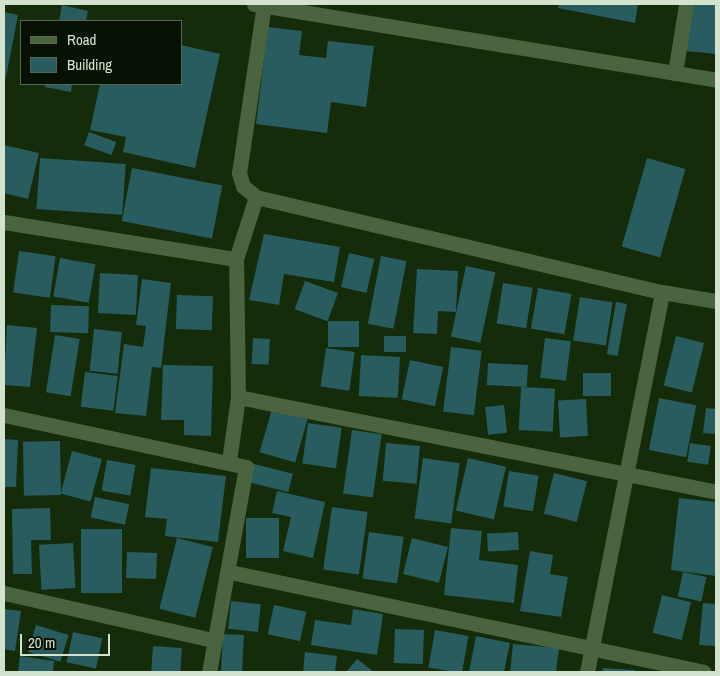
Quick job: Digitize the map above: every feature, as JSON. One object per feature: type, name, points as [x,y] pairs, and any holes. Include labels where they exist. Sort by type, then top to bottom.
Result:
[{"type":"street","points":[[716,80],[260,4],[239,173],[243,186],[256,197],[662,292],[716,301]]},
{"type":"street","points":[[675,73],[686,4]]},
{"type":"street","points":[[229,461],[238,397],[236,259],[256,197]]},
{"type":"street","points":[[4,222],[236,259]]},
{"type":"street","points":[[586,672],[628,474],[662,292]]},
{"type":"street","points":[[238,397],[716,492]]},
{"type":"street","points":[[4,414],[243,464],[247,470],[230,572],[213,640],[209,672]]},
{"type":"street","points":[[230,572],[704,672]]},
{"type":"street","points":[[4,593],[213,640]]},
{"type":"building","points":[[559,4],[638,4],[635,23],[558,8]]},
{"type":"building","points":[[691,4],[716,4],[716,54],[686,51]]},
{"type":"building","points":[[62,5],[88,11],[86,20],[59,20]]},
{"type":"building","points":[[4,12],[18,15],[6,77],[4,77]]},
{"type":"building","points":[[268,27],[302,31],[299,55],[326,58],[328,41],[374,46],[366,107],[331,102],[327,133],[256,124]]},
{"type":"building","points":[[182,45],[220,54],[195,168],[123,152],[126,137],[90,130],[100,85],[182,85]]},
{"type":"building","points":[[45,85],[72,85],[71,92],[45,87]]},
{"type":"building","points":[[89,132],[116,142],[111,155],[84,145]]},
{"type":"building","points":[[4,145],[39,153],[28,199],[4,193]]},
{"type":"building","points":[[40,158],[126,164],[122,215],[36,209]]},
{"type":"building","points":[[647,158],[685,169],[660,257],[622,246]]},
{"type":"building","points":[[132,168],[222,186],[212,239],[122,221]]},
{"type":"building","points":[[264,234],[340,247],[334,282],[284,274],[279,305],[249,300]]},
{"type":"building","points":[[19,251],[56,256],[50,298],[13,293]]},
{"type":"building","points":[[349,253],[374,259],[366,293],[341,287]]},
{"type":"building","points":[[381,256],[407,261],[393,329],[368,324]]},
{"type":"building","points":[[60,258],[95,264],[89,303],[53,296]]},
{"type":"building","points":[[466,266],[495,272],[480,343],[451,336]]},
{"type":"building","points":[[417,269],[458,271],[456,312],[438,311],[437,334],[413,333]]},
{"type":"building","points":[[100,273],[138,275],[136,315],[98,313]]},
{"type":"building","points":[[142,279],[171,283],[161,368],[152,367],[146,416],[115,413],[124,344],[143,347],[146,326],[136,325]]},
{"type":"building","points":[[305,281],[338,293],[328,321],[295,309]]},
{"type":"building","points":[[503,283],[533,288],[526,328],[497,323]]},
{"type":"building","points":[[538,288],[571,294],[564,334],[531,328]]},
{"type":"building","points":[[177,295],[213,296],[212,330],[176,329]]},
{"type":"building","points":[[580,297],[613,302],[606,346],[573,340]]},
{"type":"building","points":[[616,302],[627,304],[618,356],[607,354]]},
{"type":"building","points":[[51,305],[89,306],[88,333],[50,332]]},
{"type":"building","points":[[328,321],[359,321],[359,347],[328,347]]},
{"type":"building","points":[[7,325],[37,328],[30,387],[4,385]]},
{"type":"building","points":[[94,329],[122,332],[117,374],[90,371]]},
{"type":"building","points":[[55,335],[80,339],[71,396],[46,392]]},
{"type":"building","points":[[384,336],[406,336],[406,352],[384,352]]},
{"type":"building","points":[[676,336],[704,343],[692,393],[664,385]]},
{"type":"building","points":[[253,338],[270,339],[269,365],[252,364]]},
{"type":"building","points":[[545,338],[571,341],[566,381],[540,378]]},
{"type":"building","points":[[451,347],[482,351],[474,415],[443,412]]},
{"type":"building","points":[[326,348],[355,352],[349,391],[321,387]]},
{"type":"building","points":[[361,355],[400,357],[398,398],[359,396]]},
{"type":"building","points":[[410,360],[443,367],[435,406],[402,399]]},
{"type":"building","points":[[488,363],[528,365],[527,387],[487,385]]},
{"type":"building","points":[[163,365],[213,366],[211,436],[184,435],[184,420],[161,420]]},
{"type":"building","points":[[85,372],[118,376],[113,411],[81,407]]},
{"type":"building","points":[[583,373],[611,373],[611,396],[583,396]]},
{"type":"building","points":[[521,387],[555,389],[553,432],[519,430]]},
{"type":"building","points":[[659,398],[696,405],[686,457],[649,450]]},
{"type":"building","points":[[586,399],[588,436],[560,437],[558,400]]},
{"type":"building","points":[[504,405],[507,433],[488,435],[485,407]]},
{"type":"building","points":[[706,408],[716,409],[716,434],[703,433]]},
{"type":"building","points":[[272,409],[308,419],[295,462],[260,452]]},
{"type":"building","points":[[308,423],[342,428],[336,468],[302,464]]},
{"type":"building","points":[[352,430],[382,434],[373,498],[343,493]]},
{"type":"building","points":[[4,439],[18,440],[16,487],[4,487]]},
{"type":"building","points":[[60,441],[61,495],[24,496],[23,442]]},
{"type":"building","points":[[386,443],[420,446],[417,484],[383,481]]},
{"type":"building","points":[[690,443],[711,446],[708,465],[687,462]]},
{"type":"building","points":[[72,451],[102,459],[91,502],[61,494]]},
{"type":"building","points":[[423,458],[460,463],[451,524],[415,518]]},
{"type":"building","points":[[468,458],[506,467],[494,519],[456,511]]},
{"type":"building","points":[[107,460],[136,465],[130,496],[102,491]]},
{"type":"building","points":[[254,464],[293,474],[288,492],[249,482]]},
{"type":"building","points":[[151,468],[226,476],[218,542],[165,536],[167,519],[145,517]]},
{"type":"building","points":[[509,471],[539,476],[533,511],[503,507]]},
{"type":"building","points":[[554,473],[587,481],[577,522],[544,514]]},
{"type":"building","points":[[277,491],[325,502],[313,558],[283,551],[291,517],[272,513]]},
{"type":"building","points":[[95,497],[129,504],[125,525],[91,518]]},
{"type":"building","points":[[679,498],[716,502],[716,576],[671,570]]},
{"type":"building","points":[[332,507],[368,512],[359,574],[323,569]]},
{"type":"building","points":[[50,508],[51,540],[31,540],[32,574],[13,574],[12,509]]},
{"type":"building","points":[[246,518],[279,518],[279,558],[246,558]]},
{"type":"building","points":[[451,528],[482,531],[479,560],[518,565],[514,603],[444,595]]},
{"type":"building","points":[[81,529],[122,529],[122,593],[81,593]]},
{"type":"building","points":[[369,532],[404,537],[397,583],[362,579]]},
{"type":"building","points":[[518,532],[519,550],[488,552],[487,534]]},
{"type":"building","points":[[177,538],[213,547],[195,618],[159,609]]},
{"type":"building","points":[[412,538],[448,547],[439,583],[403,574]]},
{"type":"building","points":[[73,543],[75,588],[41,590],[39,545]]},
{"type":"building","points":[[530,551],[553,555],[550,574],[568,577],[561,617],[520,611]]},
{"type":"building","points":[[127,552],[157,553],[156,579],[126,578]]},
{"type":"building","points":[[683,572],[706,577],[701,601],[678,596]]},
{"type":"building","points":[[662,595],[691,602],[682,640],[653,633]]},
{"type":"building","points":[[231,601],[261,604],[258,632],[228,629]]},
{"type":"building","points":[[703,603],[716,604],[716,646],[699,645]]},
{"type":"building","points":[[274,605],[306,612],[300,641],[268,634]]},
{"type":"building","points":[[4,609],[21,611],[15,651],[4,649]]},
{"type":"building","points":[[353,609],[383,614],[377,655],[311,645],[315,620],[351,625]]},
{"type":"building","points":[[36,625],[69,635],[60,662],[28,652]]},
{"type":"building","points":[[395,629],[424,630],[423,664],[394,663]]},
{"type":"building","points":[[435,630],[468,636],[462,672],[428,667]]},
{"type":"building","points":[[73,632],[102,638],[96,669],[67,662]]},
{"type":"building","points":[[223,634],[244,635],[242,672],[221,672]]},
{"type":"building","points":[[476,636],[510,643],[504,672],[469,672]]},
{"type":"building","points":[[513,644],[559,648],[556,672],[510,672]]},
{"type":"building","points":[[153,646],[182,648],[180,672],[151,672]]},
{"type":"building","points":[[305,652],[337,656],[335,672],[303,672]]},
{"type":"building","points":[[20,656],[54,661],[53,672],[18,672]]},
{"type":"building","points":[[357,659],[374,672],[347,671]]},
{"type":"building","points":[[603,668],[635,670],[635,672],[602,672]]}]
